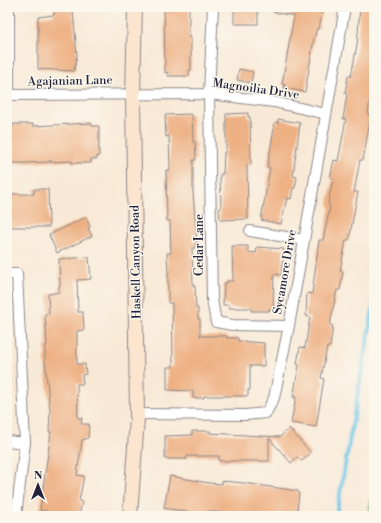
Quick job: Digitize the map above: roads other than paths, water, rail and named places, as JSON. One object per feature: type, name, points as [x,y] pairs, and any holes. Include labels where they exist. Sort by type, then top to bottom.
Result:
[{"type":"main road","name":"Haskell Canyon Road","points":[[130,516],[137,414],[133,94],[135,7]]},
{"type":"street","points":[[8,95],[9,7]]},
{"type":"street","points":[[209,94],[213,7]]},
{"type":"street","name":"Sycamore Drive","points":[[137,414],[245,415],[266,413],[274,398],[290,326],[345,7]]},
{"type":"street","name":"Agajanian Lane","points":[[8,95],[133,94]]},
{"type":"street","name":"Magnoilia Drive","points":[[133,94],[209,94],[274,102],[326,114]]},
{"type":"street","name":"Cedar Lane","points":[[209,94],[212,300],[216,322],[232,325],[290,326]]},
{"type":"street","points":[[250,231],[304,240]]},
{"type":"street","points":[[12,274],[25,443],[16,516]]},
{"type":"street","points":[[7,441],[25,443]]},
{"type":"waterway","points":[[336,516],[374,303]]}]
